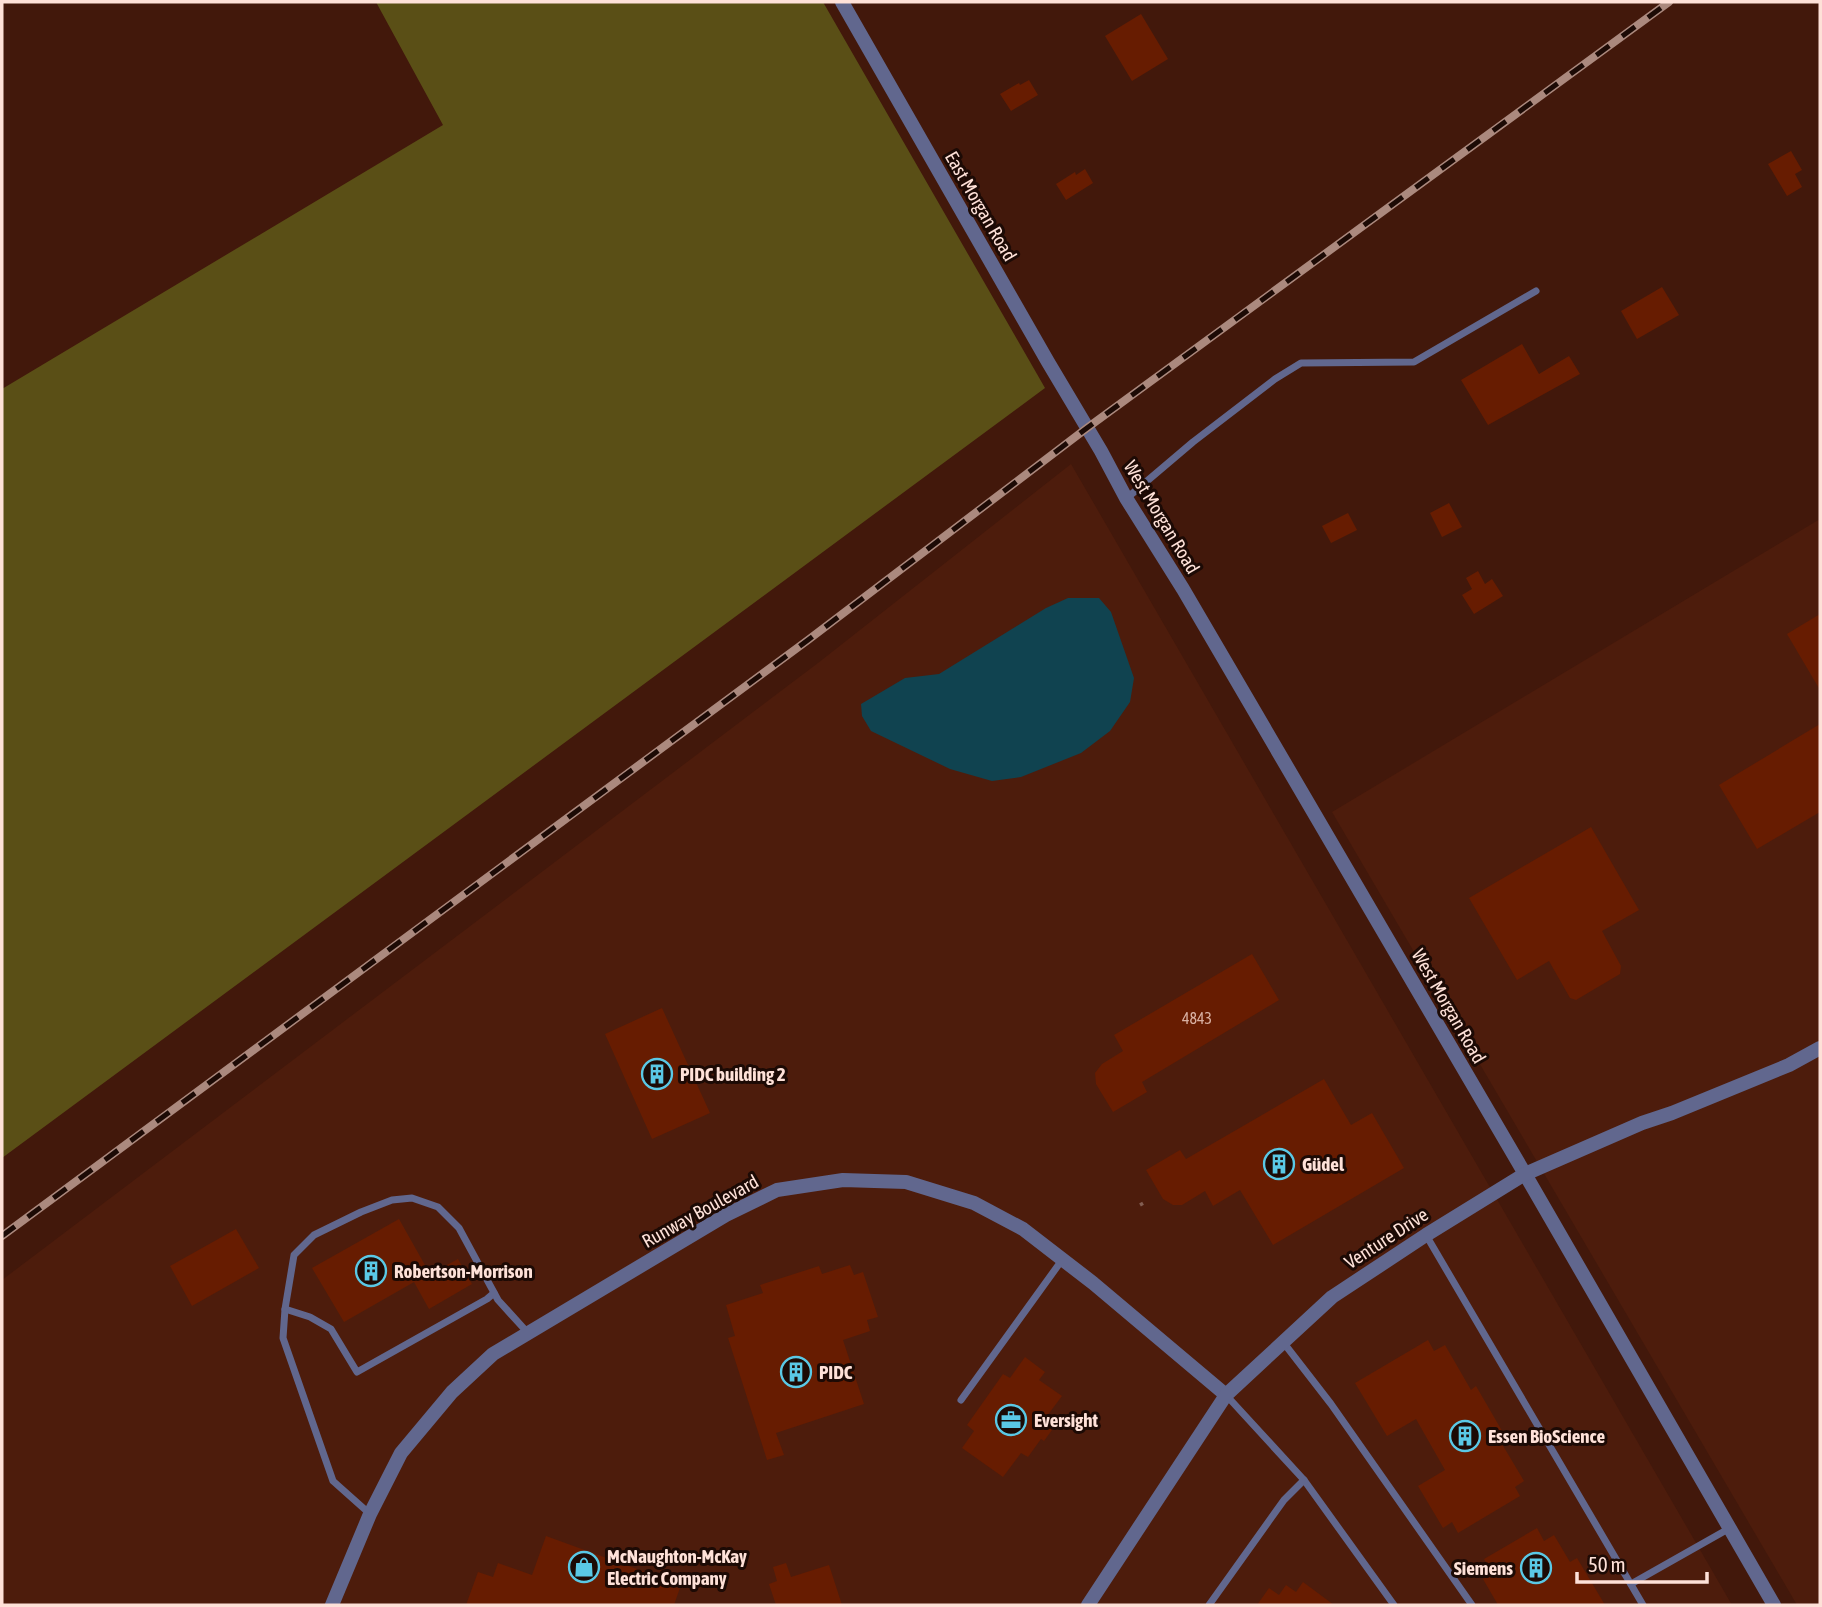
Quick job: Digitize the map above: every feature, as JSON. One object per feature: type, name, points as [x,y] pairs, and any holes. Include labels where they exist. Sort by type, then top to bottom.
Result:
[{"type":"street","name":"East Morgan Road","points":[[842,2],[1087,428]]},
{"type":"street","name":"West Morgan Road","points":[[1087,428],[1525,1174],[1774,1605]]},
{"type":"street","name":"Venture Drive","points":[[1088,1605],[1226,1395],[1332,1297],[1426,1234],[1525,1174],[1643,1123],[1789,1065],[1820,1048]]},
{"type":"street","name":"Runway Boulevard","points":[[332,1605],[370,1514],[401,1453],[452,1392],[493,1354],[726,1215],[778,1190],[843,1180],[906,1182],[974,1203],[1023,1229],[1093,1283],[1226,1395]]},
{"type":"lane","points":[[1126,498],[1193,442],[1275,379],[1301,363],[1414,362],[1536,291]]},
{"type":"lane","points":[[370,1514],[333,1481],[283,1338],[294,1255],[314,1235],[361,1212],[392,1200],[412,1198],[438,1207],[459,1228],[498,1300],[528,1333]]},
{"type":"lane","points":[[1426,1234],[1643,1605]]},
{"type":"lane","points":[[961,1400],[1062,1259]]},
{"type":"lane","points":[[285,1309],[310,1317],[331,1329],[357,1372],[494,1293]]},
{"type":"lane","points":[[1282,1342],[1332,1405],[1472,1605]]},
{"type":"lane","points":[[1226,1395],[1304,1480],[1394,1605]]},
{"type":"lane","points":[[1209,1605],[1284,1500],[1304,1480]]},
{"type":"lane","points":[[1631,1584],[1730,1528]]},
{"type":"path","points":[[1140,1205],[1147,1201]]},
{"type":"shaded area","points":[[376,2],[823,2],[1045,388],[2,1158],[2,389],[443,125]]},
{"type":"shaded area","points":[[1071,464],[1732,1605],[2,1605],[2,1280],[818,663]]},
{"type":"shaded area","points":[[1820,519],[1820,1605],[1797,1605],[1332,812]]},
{"type":"water","points":[[1068,598],[1099,598],[1111,612],[1134,678],[1130,702],[1110,731],[1081,753],[1021,777],[992,781],[950,769],[871,731],[862,716],[861,704],[905,678],[939,674],[1046,608]]},
{"type":"building","points":[[1141,14],[1168,59],[1132,81],[1105,36]]},
{"type":"building","points":[[1029,80],[1038,95],[1011,111],[1000,94]]},
{"type":"building","points":[[1791,151],[1802,170],[1795,174],[1802,187],[1787,196],[1768,164]]},
{"type":"building","points":[[1085,169],[1093,183],[1066,200],[1056,184]]},
{"type":"building","points":[[1662,287],[1679,315],[1637,339],[1621,311]]},
{"type":"building","points":[[1522,344],[1539,374],[1569,356],[1580,374],[1488,425],[1461,380]]},
{"type":"building","points":[[1449,503],[1462,527],[1442,537],[1430,513]]},
{"type":"building","points":[[1348,513],[1357,530],[1331,543],[1322,526]]},
{"type":"building","points":[[1478,571],[1485,584],[1492,579],[1503,596],[1474,614],[1462,595],[1472,589],[1466,578]]},
{"type":"building","points":[[1820,614],[1820,690],[1787,634]]},
{"type":"building","points":[[1820,724],[1820,812],[1757,849],[1719,785]]},
{"type":"building","points":[[1591,827],[1639,910],[1602,931],[1621,966],[1620,974],[1576,1000],[1570,998],[1549,961],[1517,980],[1469,898]]},
{"type":"building","points":[[1252,954],[1279,1000],[1142,1082],[1147,1092],[1113,1112],[1096,1084],[1095,1073],[1102,1064],[1123,1051],[1114,1035]]},
{"type":"building","name":"PIDC building 2","points":[[662,1008],[710,1113],[652,1139],[605,1034]]},
{"type":"building","name":"Güdel","points":[[1324,1079],[1351,1125],[1372,1113],[1404,1168],[1273,1245],[1240,1190],[1213,1206],[1205,1191],[1182,1205],[1173,1205],[1163,1199],[1146,1170],[1180,1150],[1186,1159]]},
{"type":"building","name":"Robertson-Morrison","points":[[399,1219],[430,1274],[458,1259],[472,1284],[429,1309],[414,1282],[344,1322],[312,1268]]},
{"type":"building","points":[[236,1229],[259,1268],[192,1306],[170,1266]]},
{"type":"building","name":"PIDC","points":[[850,1265],[854,1275],[863,1272],[878,1317],[867,1320],[870,1331],[843,1340],[864,1404],[776,1433],[784,1455],[767,1460],[728,1338],[735,1336],[726,1305],[763,1293],[760,1285],[819,1266],[822,1274]]},
{"type":"building","name":"Essen BioScience","points":[[1428,1340],[1434,1351],[1445,1345],[1471,1390],[1476,1386],[1505,1436],[1499,1439],[1524,1481],[1515,1487],[1520,1496],[1458,1533],[1452,1522],[1443,1528],[1418,1486],[1445,1470],[1416,1419],[1387,1436],[1355,1383]]},
{"type":"building","name":"Eversight","points":[[1025,1357],[1045,1372],[1039,1380],[1062,1396],[1047,1416],[1057,1423],[1044,1441],[1041,1439],[1028,1457],[1021,1453],[1003,1477],[962,1448],[974,1431],[967,1425],[1003,1374],[1010,1378]]},
{"type":"building","name":"Siemens","points":[[1537,1528],[1544,1541],[1554,1535],[1570,1562],[1577,1558],[1605,1605],[1498,1605],[1483,1579],[1492,1574],[1484,1559]]},
{"type":"building","name":"McNaughton-McKay Electric Company","points":[[546,1536],[681,1585],[674,1605],[466,1605],[478,1572],[493,1577],[498,1563],[532,1575]]},
{"type":"building","points":[[786,1563],[791,1577],[829,1565],[842,1605],[776,1605],[769,1584],[777,1581],[773,1567]]},
{"type":"building","points":[[1303,1582],[1334,1605],[1257,1605],[1269,1588],[1279,1595],[1286,1585],[1296,1592]]},
{"type":"railway","points":[[2,1236],[808,640],[1087,428],[1669,2]]},
{"type":"place","name":"PIDC building 2","points":[[657,1074]]},
{"type":"place","name":"Güdel","points":[[1279,1164]]},
{"type":"place","name":"Robertson-Morrison","points":[[371,1271]]},
{"type":"place","name":"PIDC","points":[[796,1372]]},
{"type":"place","name":"Eversight","points":[[1011,1420]]},
{"type":"place","name":"Essen BioScience","points":[[1465,1436]]},
{"type":"place","name":"McNaughton-McKay Electric Company","points":[[584,1567]]},
{"type":"place","name":"Siemens","points":[[1536,1568]]}]
